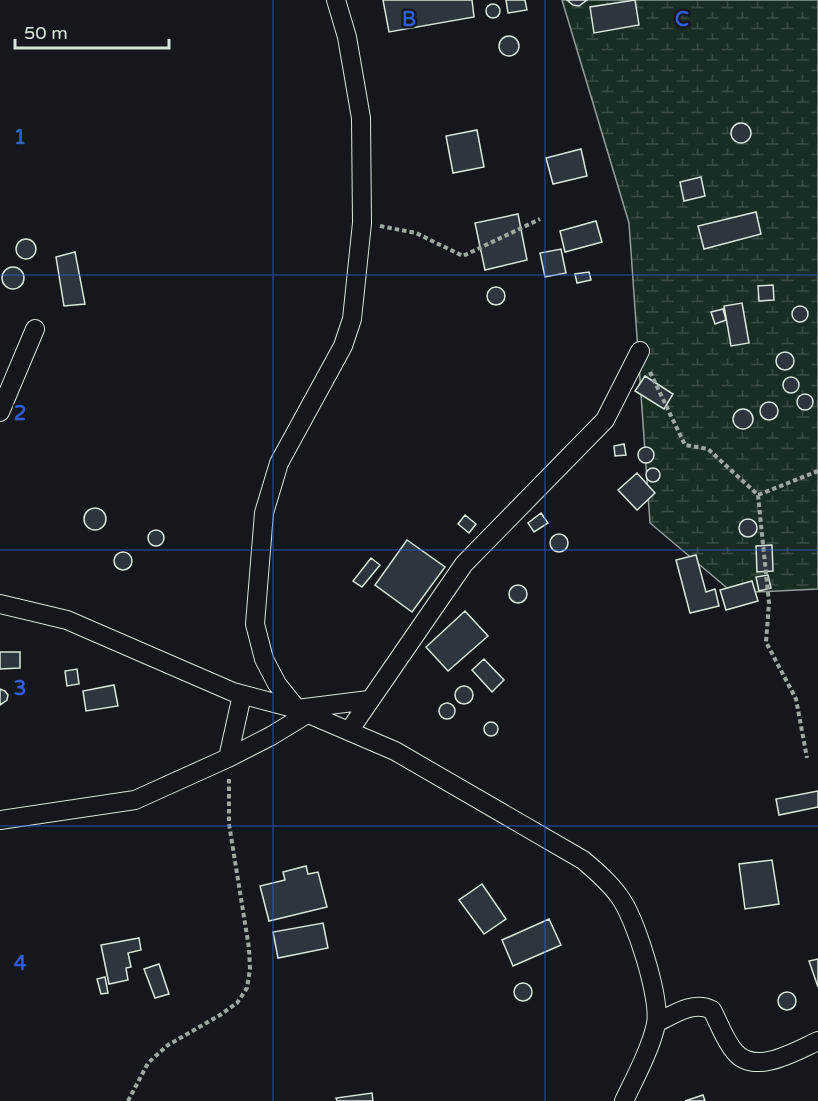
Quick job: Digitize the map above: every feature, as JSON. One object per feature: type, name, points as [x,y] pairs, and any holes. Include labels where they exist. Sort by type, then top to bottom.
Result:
[{"type":"street","points":[[302,711],[277,684],[264,659],[255,624],[264,513],[279,463],[343,346],[352,319],[362,223],[361,118],[347,37],[336,0]]},
{"type":"street","points":[[0,412],[35,329]]},
{"type":"street","points":[[349,731],[464,564],[605,420],[640,351]]},
{"type":"street","points":[[0,604],[67,620],[242,694],[302,711],[395,751],[583,860],[601,874],[621,897],[634,925],[652,980],[657,1004],[656,1023],[624,1101]]},
{"type":"street","points":[[228,758],[242,694]]},
{"type":"street","points":[[0,820],[135,800],[271,736],[302,711],[369,700]]},
{"type":"street","points":[[656,1023],[691,1007],[706,1007],[712,1010],[734,1051],[750,1062],[771,1060],[818,1041]]},
{"type":"path","points":[[362,223],[416,233],[463,256],[540,219]]},
{"type":"path","points":[[640,351],[685,445],[708,449],[758,495],[769,603],[766,642],[796,699],[807,758]]},
{"type":"path","points":[[758,495],[818,471]]},
{"type":"path","points":[[128,1101],[148,1063],[168,1045],[237,1003],[247,988],[250,969],[249,948],[229,824],[228,758]]},
{"type":"green space","points":[[562,0],[818,0],[818,589],[733,593],[650,523],[629,223]]},
{"type":"building","points":[[383,0],[472,0],[474,17],[389,32]]},
{"type":"building","points":[[506,0],[525,0],[527,10],[508,13]]},
{"type":"building","points":[[567,0],[587,0],[579,6]]},
{"type":"building","points":[[635,0],[639,25],[594,33],[590,7]]},
{"type":"building","points":[[490,4],[496,4],[500,11],[496,18],[490,18],[486,14],[486,8]]},
{"type":"building","points":[[509,36],[516,39],[519,46],[516,53],[509,56],[502,53],[499,46],[502,39]]},
{"type":"building","points":[[741,123],[748,126],[751,133],[748,140],[741,143],[734,140],[731,133],[734,126]]},
{"type":"building","points":[[477,130],[484,167],[453,173],[446,136]]},
{"type":"building","points":[[581,149],[587,176],[553,184],[546,158]]},
{"type":"building","points":[[701,177],[705,196],[684,201],[680,182]]},
{"type":"building","points":[[756,212],[761,234],[704,249],[698,226]]},
{"type":"building","points":[[518,214],[527,260],[485,270],[475,223]]},
{"type":"building","points":[[596,221],[602,242],[565,252],[560,231]]},
{"type":"building","points":[[26,239],[33,242],[36,249],[33,256],[26,259],[19,256],[16,249],[19,242]]},
{"type":"building","points":[[561,249],[566,273],[545,277],[540,253]]},
{"type":"building","points":[[75,252],[85,304],[64,306],[56,257]]},
{"type":"building","points":[[13,267],[21,270],[24,278],[21,286],[13,289],[5,286],[2,278],[5,270]]},
{"type":"building","points":[[589,272],[591,280],[577,283],[575,274]]},
{"type":"building","points":[[773,285],[774,300],[759,301],[758,286]]},
{"type":"building","points":[[492,287],[500,287],[505,292],[503,303],[492,305],[487,300],[487,292]]},
{"type":"building","points":[[742,303],[749,343],[731,346],[724,306]]},
{"type":"building","points":[[800,306],[808,314],[800,322],[792,314]]},
{"type":"building","points":[[723,309],[726,320],[715,324],[711,312]]},
{"type":"building","points":[[785,352],[791,355],[794,361],[791,367],[785,370],[779,367],[776,361],[779,355]]},
{"type":"building","points":[[645,376],[673,394],[664,409],[635,391]]},
{"type":"building","points":[[791,377],[799,385],[791,393],[783,385]]},
{"type":"building","points":[[805,394],[813,402],[805,410],[797,402]]},
{"type":"building","points":[[769,402],[775,405],[778,411],[775,417],[769,420],[763,417],[760,411],[763,405]]},
{"type":"building","points":[[743,409],[750,412],[753,419],[750,426],[743,429],[736,426],[733,419],[736,412]]},
{"type":"building","points":[[624,444],[626,455],[615,456],[614,446]]},
{"type":"building","points":[[646,447],[652,449],[654,455],[652,461],[646,463],[640,461],[638,455],[640,449]]},
{"type":"building","points":[[653,468],[658,470],[660,475],[658,480],[653,482],[648,480],[646,475],[648,470]]},
{"type":"building","points":[[637,473],[655,493],[637,510],[618,490]]},
{"type":"building","points":[[95,508],[103,511],[106,519],[103,527],[95,530],[87,527],[84,519],[87,511]]},
{"type":"building","points":[[541,513],[548,523],[534,532],[528,523]]},
{"type":"building","points":[[465,515],[476,524],[469,533],[458,524]]},
{"type":"building","points":[[744,519],[752,519],[757,524],[755,535],[744,537],[739,532],[739,524]]},
{"type":"building","points":[[156,530],[162,532],[164,538],[162,544],[156,546],[150,544],[148,538],[150,532]]},
{"type":"building","points":[[559,534],[565,537],[568,543],[565,549],[559,552],[553,549],[550,543],[553,537]]},
{"type":"building","points":[[407,540],[445,567],[412,612],[375,585]]},
{"type":"building","points":[[772,545],[773,571],[757,572],[756,546]]},
{"type":"building","points":[[123,552],[129,555],[132,561],[129,567],[123,570],[117,567],[114,561],[117,555]]},
{"type":"building","points":[[696,555],[706,592],[715,589],[719,606],[690,613],[676,560]]},
{"type":"building","points":[[371,558],[380,565],[362,587],[353,581]]},
{"type":"building","points":[[768,575],[771,588],[759,591],[756,577]]},
{"type":"building","points":[[752,581],[758,601],[726,610],[720,590]]},
{"type":"building","points":[[514,585],[522,585],[527,590],[525,601],[514,603],[509,598],[509,590]]},
{"type":"building","points":[[465,611],[488,636],[448,671],[426,647]]},
{"type":"building","points":[[0,652],[20,652],[20,668],[0,669]]},
{"type":"building","points":[[484,659],[504,680],[492,692],[472,670]]},
{"type":"building","points":[[77,669],[79,684],[67,686],[65,671]]},
{"type":"building","points":[[114,685],[118,706],[86,711],[83,691]]},
{"type":"building","points":[[464,686],[470,689],[473,695],[470,701],[464,704],[458,701],[455,695],[458,689]]},
{"type":"building","points":[[0,689],[8,695],[7,700],[0,705]]},
{"type":"building","points":[[447,703],[453,705],[455,711],[453,717],[447,719],[441,717],[439,711],[441,705]]},
{"type":"building","points":[[491,722],[496,724],[498,729],[496,734],[491,736],[486,734],[484,729],[486,724]]},
{"type":"building","points":[[818,791],[818,807],[779,815],[776,799]]},
{"type":"building","points":[[772,860],[779,904],[745,909],[739,864]]},
{"type":"building","points":[[306,866],[308,874],[318,872],[327,907],[269,921],[260,886],[285,880],[283,872]]},
{"type":"building","points":[[482,884],[506,919],[484,934],[459,900]]},
{"type":"building","points":[[549,919],[561,945],[513,966],[502,940]]},
{"type":"building","points":[[323,923],[328,948],[278,958],[273,932]]},
{"type":"building","points":[[139,938],[141,950],[128,953],[131,967],[126,968],[128,980],[109,984],[101,945]]},
{"type":"building","points":[[818,959],[818,987],[809,961]]},
{"type":"building","points":[[159,964],[169,994],[155,998],[144,969]]},
{"type":"building","points":[[105,977],[108,993],[101,994],[97,979]]},
{"type":"building","points":[[519,983],[527,983],[532,988],[530,999],[519,1001],[514,996],[514,988]]},
{"type":"building","points":[[783,992],[791,992],[796,997],[794,1008],[783,1010],[778,1005],[778,997]]},
{"type":"building","points":[[372,1093],[373,1101],[337,1101],[336,1098]]},
{"type":"building","points":[[703,1095],[705,1101],[685,1101]]}]
